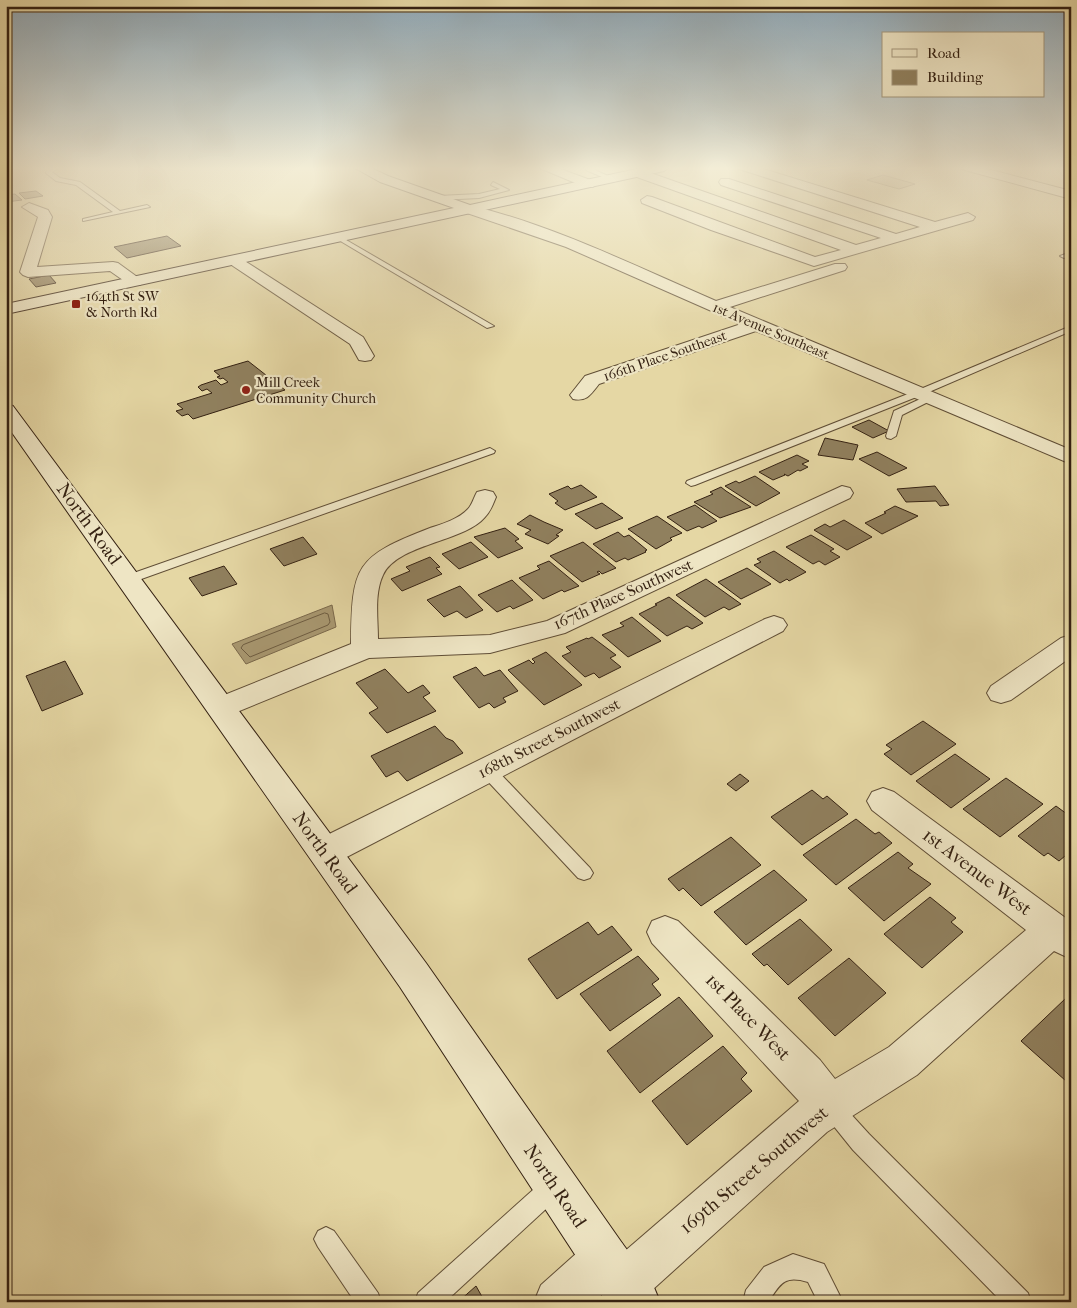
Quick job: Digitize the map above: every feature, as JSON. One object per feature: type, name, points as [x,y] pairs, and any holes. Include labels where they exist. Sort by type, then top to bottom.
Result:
[{"type":"street","points":[[41,228],[25,277],[113,266],[135,282]]},
{"type":"street","points":[[6,310],[384,228]]},
{"type":"street","name":"1st Avenue Southeast","points":[[532,228],[1071,458]]},
{"type":"street","points":[[723,228],[814,262],[931,228]]},
{"type":"street","points":[[794,228],[856,250]]},
{"type":"street","points":[[862,228],[895,238]]},
{"type":"street","points":[[715,307],[864,259],[885,256]]},
{"type":"street","points":[[236,261],[356,341],[365,356]]},
{"type":"street","name":"166th Place Southeast","points":[[580,395],[592,380],[756,325]]},
{"type":"street","name":"North Road","points":[[6,410],[222,707],[413,975],[621,1282]]},
{"type":"street","points":[[1047,448],[1071,436]]},
{"type":"street","name":"167th Place Southwest","points":[[222,707],[365,649],[490,644],[556,627],[842,493]]},
{"type":"street","points":[[365,649],[366,599],[371,574],[380,561],[394,552],[462,523],[478,513],[485,497]]},
{"type":"street","name":"168th Street Southwest","points":[[325,852],[774,625]]},
{"type":"street","points":[[1001,693],[1071,644]]},
{"type":"street","name":"1st Avenue West","points":[[883,801],[1062,936]]},
{"type":"street","name":"1st Place West","points":[[665,932],[805,1075],[829,1105]]},
{"type":"street","name":"169th Street Southwest","points":[[558,1302],[621,1282],[812,1117],[829,1105],[884,1076],[1062,936]]},
{"type":"lane","points":[[339,238],[490,326]]},
{"type":"lane","points":[[692,483],[922,395],[1071,328]]},
{"type":"lane","points":[[891,436],[897,412],[922,395]]},
{"type":"lane","points":[[129,579],[490,451]]},
{"type":"lane","points":[[487,770],[584,873]]},
{"type":"lane","points":[[829,1105],[860,1142],[1019,1302]]},
{"type":"lane","points":[[427,1302],[555,1185]]},
{"type":"lane","points":[[326,1239],[369,1302]]},
{"type":"lane","points":[[755,1302],[772,1275],[793,1266],[816,1272],[831,1302]]},
{"type":"water","points":[[332,605],[336,627],[246,664],[232,644]]},
{"type":"building","points":[[167,236],[181,246],[127,258],[114,247]]},
{"type":"building","points":[[49,275],[56,283],[36,287],[29,279]]},
{"type":"building","name":"Mill Creek Community Church","points":[[248,361],[285,390],[193,419],[188,414],[182,416],[176,411],[183,409],[177,404],[212,393],[207,389],[202,391],[198,387],[201,385],[216,380],[221,385],[228,382],[223,378],[217,377],[220,376],[214,371]]},
{"type":"building","points":[[869,420],[889,431],[873,438],[852,427]]},
{"type":"building","points":[[825,438],[858,445],[853,460],[818,455]]},
{"type":"building","points":[[877,452],[907,468],[889,476],[859,459]]},
{"type":"building","points":[[797,455],[809,461],[802,464],[808,467],[788,476],[784,474],[773,480],[759,472]]},
{"type":"building","points":[[755,476],[780,493],[756,506],[725,486],[736,481],[739,483]]},
{"type":"building","points":[[581,485],[597,497],[565,510],[555,503],[558,501],[549,494],[568,486],[571,489]]},
{"type":"building","points":[[935,486],[949,505],[940,506],[936,501],[906,502],[897,489]]},
{"type":"building","points":[[721,487],[751,507],[720,518],[694,502],[713,494],[710,492]]},
{"type":"building","points":[[602,503],[623,518],[596,529],[575,514]]},
{"type":"building","points":[[695,505],[717,521],[702,528],[699,526],[687,531],[667,517]]},
{"type":"building","points":[[895,506],[918,516],[882,534],[865,523],[886,513],[884,512]]},
{"type":"building","points":[[530,515],[563,530],[556,535],[559,536],[548,544],[525,534],[531,530],[517,524]]},
{"type":"building","points":[[657,516],[682,533],[670,538],[672,540],[656,549],[628,529]]},
{"type":"building","points":[[844,520],[872,537],[847,550],[814,530],[825,524],[830,527]]},
{"type":"building","points":[[505,528],[519,539],[515,541],[523,548],[498,558],[474,537]]},
{"type":"building","points":[[618,532],[624,537],[629,535],[647,550],[646,552],[628,560],[625,558],[616,562],[593,544]]},
{"type":"building","points":[[811,535],[834,549],[830,551],[840,557],[825,565],[819,561],[813,564],[786,547]]},
{"type":"building","points":[[303,537],[317,554],[284,566],[270,549]]},
{"type":"building","points":[[471,542],[488,557],[459,569],[442,554]]},
{"type":"building","points":[[583,542],[616,568],[602,574],[599,571],[597,572],[600,574],[582,582],[550,556]]},
{"type":"building","points":[[774,551],[806,572],[789,581],[787,579],[780,583],[754,565],[761,562],[757,559]]},
{"type":"building","points":[[430,557],[440,567],[436,568],[442,574],[402,591],[391,579],[410,571],[406,567]]},
{"type":"building","points":[[549,561],[579,586],[564,592],[562,590],[543,599],[519,578],[540,569],[537,566]]},
{"type":"building","points":[[224,566],[237,584],[202,596],[189,578]]},
{"type":"building","points":[[747,568],[771,584],[741,599],[718,582]]},
{"type":"building","points":[[706,579],[741,604],[729,610],[724,607],[705,617],[676,595]]},
{"type":"building","points":[[512,580],[533,600],[513,609],[510,606],[497,612],[478,595]]},
{"type":"building","points":[[460,586],[483,610],[466,618],[457,611],[444,617],[427,600]]},
{"type":"building","points":[[669,597],[703,623],[692,629],[687,626],[667,636],[639,614]]},
{"type":"building","points":[[632,617],[661,641],[628,657],[602,635],[624,626],[620,623]]},
{"type":"building","points":[[592,637],[616,655],[610,658],[621,667],[599,678],[594,673],[585,677],[562,656],[571,652],[566,647]]},
{"type":"building","points":[[546,652],[582,685],[544,705],[508,670],[529,660],[533,664],[535,662],[532,659]]},
{"type":"building","points":[[65,661],[83,694],[42,711],[26,676]]},
{"type":"building","points":[[476,667],[484,676],[500,670],[518,691],[503,698],[506,702],[494,708],[489,703],[479,708],[453,677]]},
{"type":"building","points":[[385,669],[408,693],[423,685],[430,693],[423,697],[436,711],[387,733],[369,713],[378,708],[356,683]]},
{"type":"building","points":[[923,721],[956,744],[911,775],[884,754],[892,749],[886,745]]},
{"type":"building","points":[[435,726],[446,738],[453,741],[463,753],[407,781],[398,771],[386,777],[371,756]]},
{"type":"building","points":[[955,754],[990,779],[951,808],[916,781]]},
{"type":"building","points":[[740,774],[749,781],[736,791],[727,784]]},
{"type":"building","points":[[1006,778],[1043,804],[1000,837],[963,809]]},
{"type":"building","points":[[812,790],[823,799],[827,796],[848,814],[802,845],[771,817]]},
{"type":"building","points":[[1056,806],[1071,817],[1071,851],[1059,861],[1048,853],[1044,856],[1018,836]]},
{"type":"building","points":[[856,819],[875,834],[879,832],[892,843],[836,885],[803,855]]},
{"type":"building","points":[[731,837],[761,865],[701,906],[683,888],[679,891],[668,879]]},
{"type":"building","points":[[898,852],[913,864],[908,868],[931,884],[884,921],[848,888]]},
{"type":"building","points":[[774,870],[807,900],[746,945],[714,912]]},
{"type":"building","points":[[930,897],[956,918],[951,922],[963,932],[922,968],[884,934]]},
{"type":"building","points":[[800,919],[832,950],[788,985],[767,964],[764,966],[752,954]]},
{"type":"building","points":[[588,922],[598,935],[612,926],[632,950],[557,999],[528,959]]},
{"type":"building","points":[[638,956],[659,979],[652,984],[661,995],[610,1031],[580,994]]},
{"type":"building","points":[[849,958],[886,993],[835,1036],[798,998]]},
{"type":"building","points":[[679,997],[713,1036],[640,1093],[607,1051]]},
{"type":"building","points":[[1066,998],[1071,1002],[1071,1076],[1066,1081],[1021,1041]]},
{"type":"building","points":[[723,1046],[747,1073],[741,1079],[752,1091],[687,1145],[652,1101]]},
{"type":"building","points":[[476,1286],[485,1302],[458,1302]]},
{"type":"place","name":"164th St SW & North Rd","points":[[76,304]]},
{"type":"place","name":"Mill Creek Community Church","points":[[246,390]]}]
